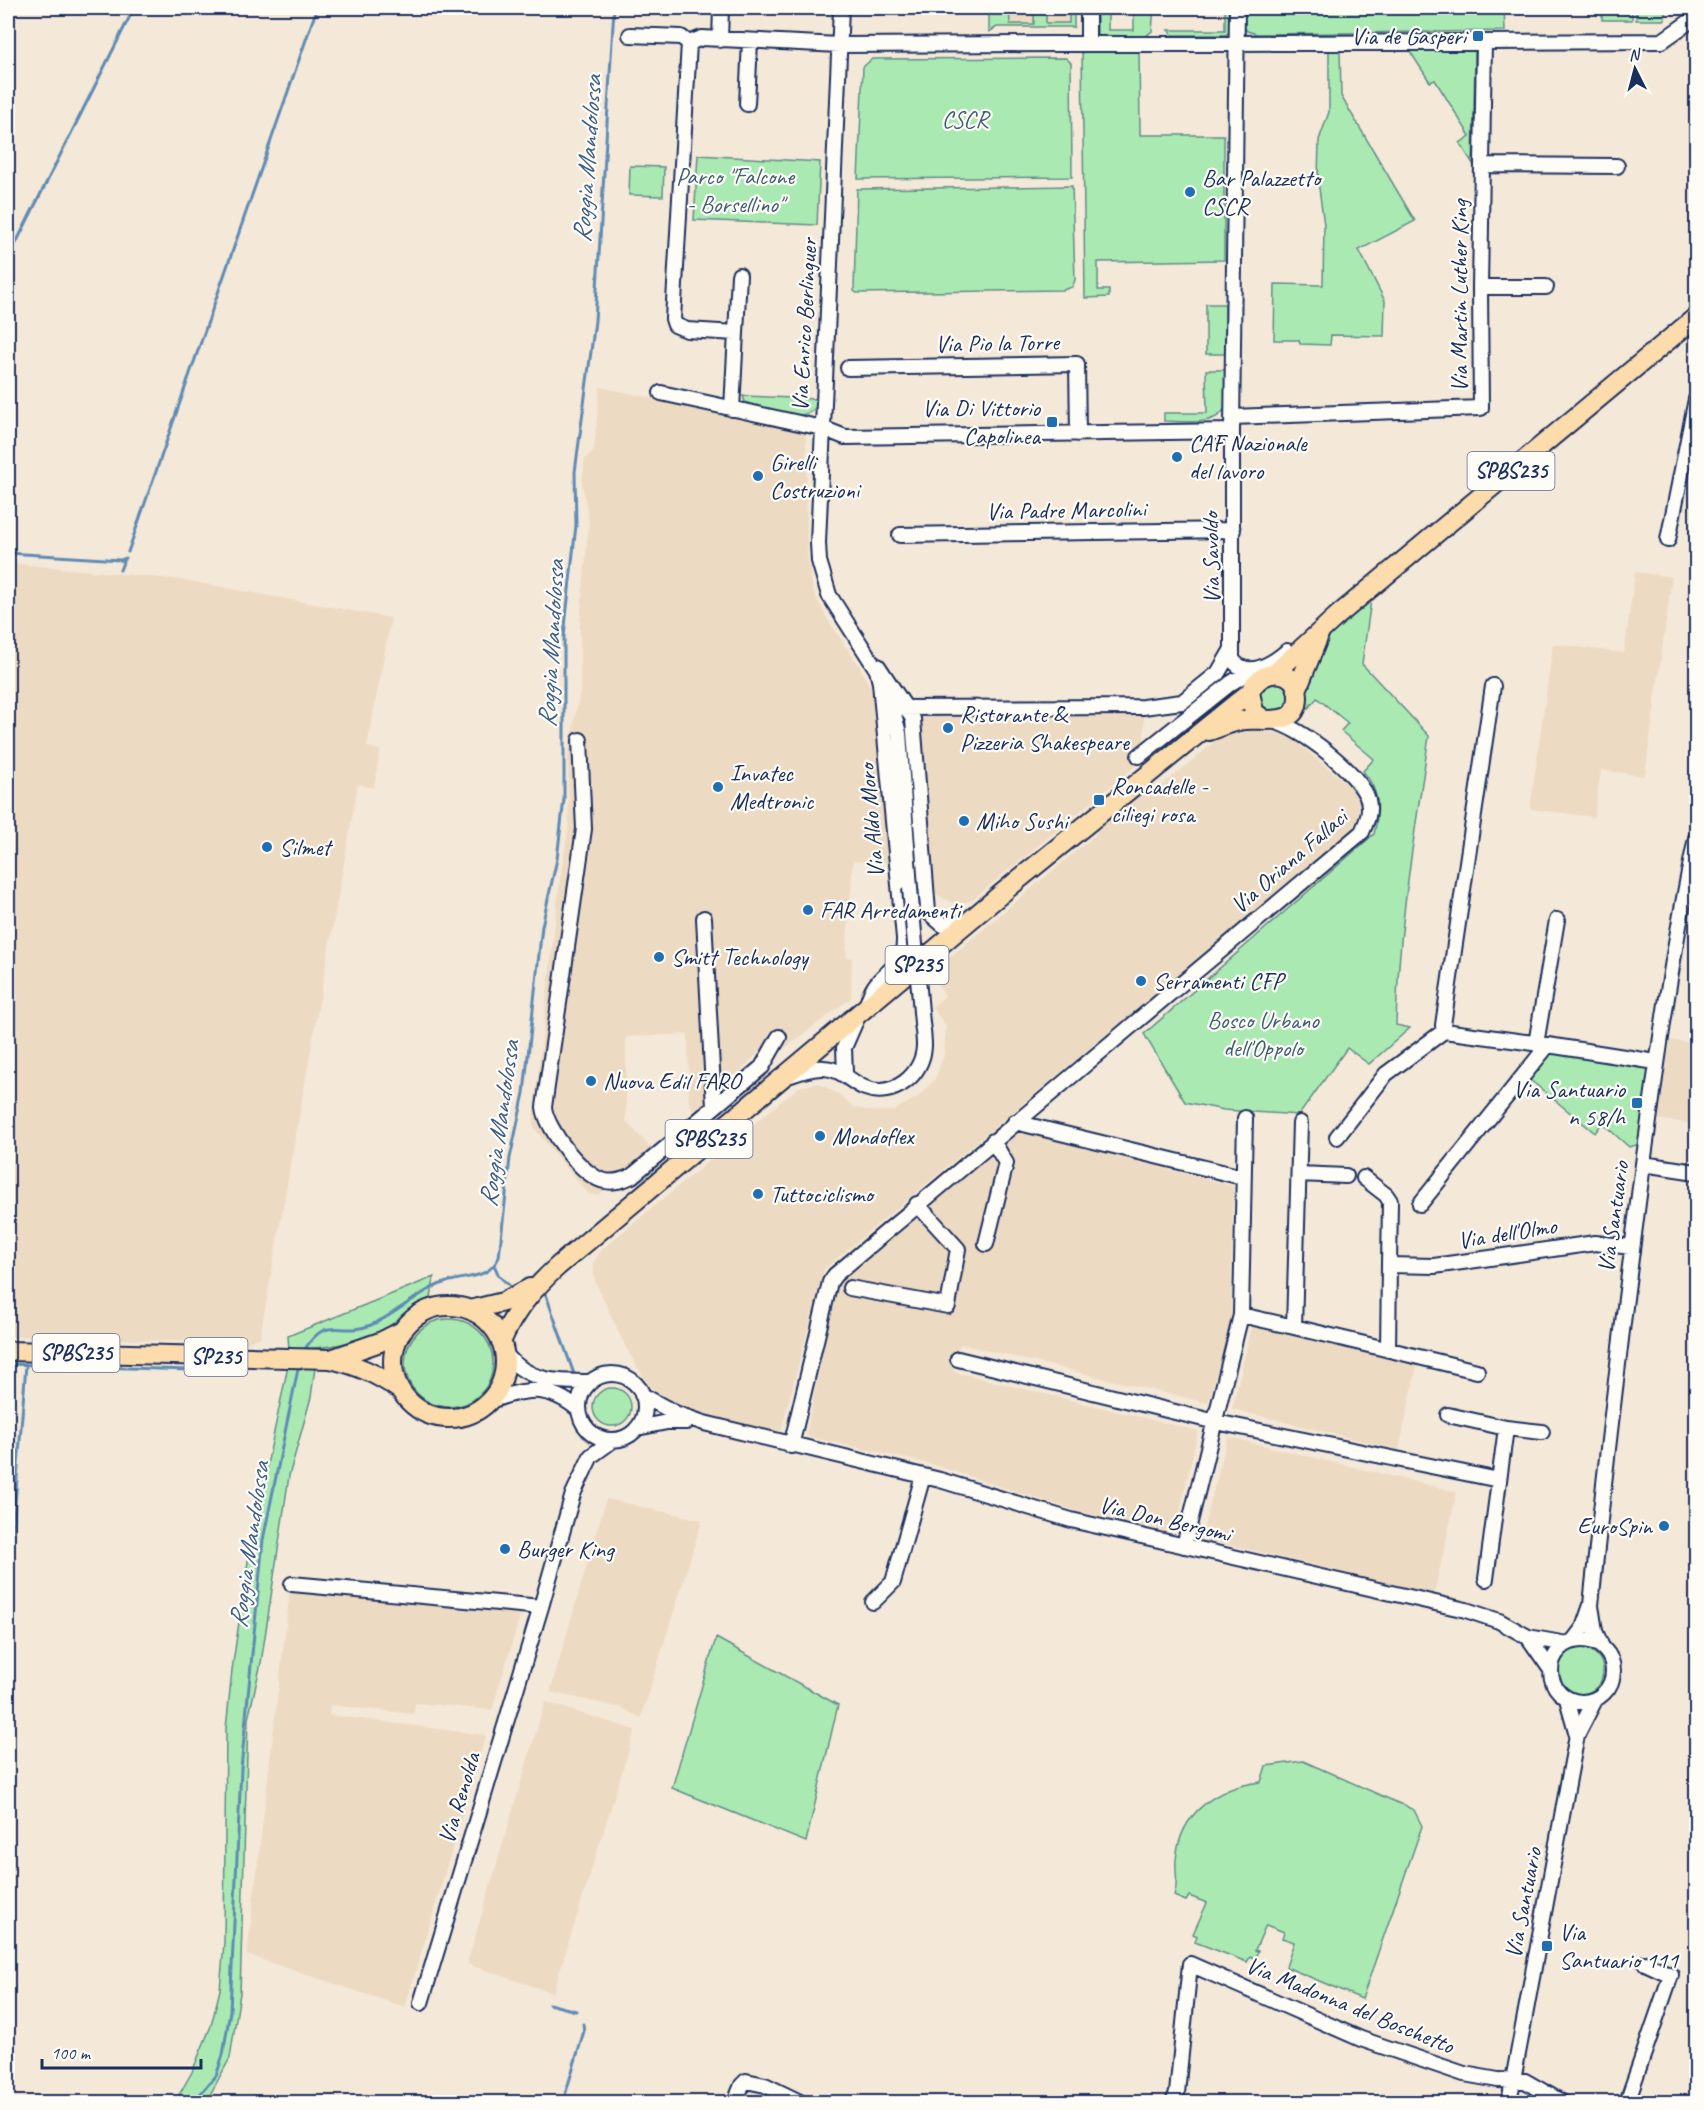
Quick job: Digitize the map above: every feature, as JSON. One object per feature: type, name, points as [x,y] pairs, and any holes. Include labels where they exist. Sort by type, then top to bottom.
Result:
[{"type":"main road","name":"SPBS235","points":[[1275,673],[1331,621],[1693,326]]},
{"type":"main road","name":"SPBS235","points":[[1297,695],[1313,647],[1331,621]]},
{"type":"main road","points":[[969,921],[1250,692],[1259,678],[1275,673],[1289,678],[1297,695],[1292,713],[1285,718],[1230,723],[1194,738]]},
{"type":"main road","points":[[1250,692],[1254,712],[1268,721]]},
{"type":"main road","name":"SP235","points":[[862,1011],[969,921]]},
{"type":"main road","name":"SPBS235","points":[[544,1279],[862,1011]]},
{"type":"main road","points":[[400,1390],[393,1366],[395,1348],[402,1331],[412,1320],[425,1311],[448,1307],[470,1310],[503,1302],[544,1279]]},
{"type":"main road","points":[[322,1359],[378,1374],[400,1390],[417,1409],[442,1418],[468,1415],[490,1401],[501,1384],[503,1348],[516,1312],[544,1279]]},
{"type":"main road","points":[[470,1310],[489,1323],[503,1348]]},
{"type":"main road","points":[[322,1359],[380,1342],[402,1331]]},
{"type":"main road","name":"SPBS235","points":[[8,1351],[144,1355]]},
{"type":"main road","name":"SP235","points":[[144,1355],[322,1359]]},
{"type":"street","points":[[720,40],[721,8]]},
{"type":"street","name":"Via Enrico Berlinguer","points":[[822,428],[841,8]]},
{"type":"street","points":[[1088,8],[1088,43]]},
{"type":"street","name":"Via Savoldo","points":[[1232,654],[1237,8]]},
{"type":"street","points":[[630,35],[681,37],[689,42],[702,38],[839,45],[1662,41],[1696,17]]},
{"type":"street","points":[[747,104],[750,41]]},
{"type":"street","points":[[689,42],[673,318],[675,325],[687,330],[736,333]]},
{"type":"street","name":"Via Martin Luther King","points":[[1232,424],[1481,408],[1480,287],[1484,42]]},
{"type":"street","points":[[1483,165],[1617,166]]},
{"type":"street","points":[[732,409],[739,275]]},
{"type":"street","points":[[1480,287],[1546,287]]},
{"type":"street","name":"Via Pio la Torre","points":[[848,368],[1077,364],[1078,434]]},
{"type":"street","points":[[660,393],[822,428],[845,436],[1078,434],[1232,424]]},
{"type":"street","points":[[1668,540],[1696,399]]},
{"type":"street","name":"Via Aldo Moro","points":[[822,428],[819,561],[829,595],[871,659],[908,708],[913,719],[928,912],[943,925],[969,921]]},
{"type":"street","name":"Via Padre Marcolini","points":[[900,536],[1233,530]]},
{"type":"street","points":[[1139,756],[1231,683],[1254,669],[1272,663],[1331,621]]},
{"type":"street","points":[[762,1067],[779,1080],[824,1068],[844,1073],[865,1089],[879,1092],[894,1089],[908,1080],[918,1067],[924,1047],[903,806],[899,733],[888,710],[1143,707],[1182,702],[1218,673],[1232,654],[1242,668],[1254,669]]},
{"type":"street","name":"Via Aldo Moro","points":[[844,1073],[844,1048],[874,988],[894,970],[904,945],[886,731],[888,710],[877,670],[871,659]]},
{"type":"street","points":[[1444,1031],[1443,1025],[1493,686]]},
{"type":"street","points":[[1297,695],[1298,711],[1307,736]]},
{"type":"street","name":"Via Oriana Fallaci","points":[[1015,1122],[1362,832],[1368,821],[1368,802],[1358,782],[1307,736],[1284,723],[1268,721]]},
{"type":"street","points":[[886,731],[903,806]]},
{"type":"street","points":[[580,740],[584,829],[544,1107],[549,1127],[589,1174],[604,1181],[619,1181],[632,1176],[762,1067],[779,1037]]},
{"type":"street","name":"Via Santuario","points":[[1570,1643],[1583,1628],[1591,1605],[1632,1247],[1656,1062],[1690,899],[1696,838]]},
{"type":"street","points":[[704,918],[714,1107]]},
{"type":"street","points":[[1420,1204],[1542,1045],[1557,920]]},
{"type":"street","points":[[1337,1137],[1386,1074],[1444,1031],[1656,1062]]},
{"type":"street","points":[[1184,1546],[1241,1316],[1242,1177],[1245,1118]]},
{"type":"street","points":[[791,1446],[830,1282],[843,1267],[1015,1122],[1242,1177]]},
{"type":"street","points":[[1294,1327],[1300,1123]]},
{"type":"street","points":[[986,1244],[1006,1162],[993,1141]]},
{"type":"street","points":[[1643,1164],[1696,1172]]},
{"type":"street","points":[[1299,1174],[1346,1176]]},
{"type":"street","points":[[1364,1178],[1386,1195],[1390,1201],[1388,1350]]},
{"type":"street","points":[[850,1288],[948,1306],[958,1249],[917,1204]]},
{"type":"street","name":"Via dell'Olmo","points":[[1389,1265],[1444,1265],[1595,1243],[1632,1247]]},
{"type":"street","points":[[1241,1316],[1477,1371]]},
{"type":"street","points":[[503,1348],[516,1367],[537,1377],[591,1382],[579,1400],[579,1410],[591,1437],[591,1456]]},
{"type":"street","points":[[958,1359],[1216,1422],[1499,1480]]},
{"type":"street","name":"Via Don Bergomi","points":[[591,1382],[601,1376],[618,1375],[632,1382],[642,1395],[675,1413],[704,1423],[791,1446],[923,1476],[1071,1520],[1466,1610],[1499,1621],[1527,1637],[1570,1643]]},
{"type":"street","points":[[490,1401],[513,1393],[541,1390],[556,1394],[579,1410]]},
{"type":"street","points":[[638,1428],[645,1406],[642,1395]]},
{"type":"street","points":[[1448,1415],[1506,1428],[1542,1431]]},
{"type":"street","name":"Via Don Bergomi","points":[[612,1440],[626,1437],[638,1428],[667,1422],[704,1423]]},
{"type":"street","points":[[1486,1579],[1506,1428]]},
{"type":"street","points":[[588,1431],[599,1438],[612,1440]]},
{"type":"street","name":"Via Renolda","points":[[421,2003],[573,1494],[591,1456],[612,1440]]},
{"type":"street","points":[[873,1602],[893,1582],[923,1476]]},
{"type":"street","points":[[292,1584],[541,1607]]},
{"type":"street","name":"Via Santuario","points":[[1591,1605],[1595,1631],[1602,1647]]},
{"type":"street","name":"Via Don Bergomi","points":[[1527,1637],[1551,1671]]},
{"type":"street","points":[[1583,1640],[1602,1647],[1613,1665],[1610,1686],[1594,1700],[1586,1702],[1567,1699],[1558,1692],[1552,1682],[1551,1671],[1558,1651],[1570,1643],[1583,1640]]},
{"type":"street","name":"Via Santuario","points":[[1567,1699],[1577,1735]]},
{"type":"street","name":"Via Santuario","points":[[1509,2103],[1577,1735],[1594,1700]]},
{"type":"street","points":[[1627,2103],[1671,1975],[1645,1963]]},
{"type":"street","name":"Via Madonna del Boschetto","points":[[1173,2103],[1177,2093],[1191,1964],[1360,2039],[1464,2074],[1498,2080],[1525,2081],[1562,2103]]},
{"type":"street","points":[[735,2103],[736,2095],[747,2081],[765,2085],[800,2103]]},
{"type":"shaded area","points":[[997,8],[1074,8],[1074,27],[997,27]]},
{"type":"shaded area","points":[[600,387],[806,430],[807,553],[813,591],[828,620],[860,667],[872,692],[889,863],[853,861],[846,957],[852,958],[851,998],[784,1049],[777,1033],[697,1117],[689,1103],[688,1034],[626,1037],[626,1121],[655,1153],[598,1195],[589,1194],[583,1188],[534,1128],[533,1118],[560,880],[569,824],[568,754],[580,692],[580,624],[589,521],[582,483],[585,459],[594,450]]},
{"type":"shaded area","name":"Silmet","points":[[8,563],[183,580],[391,618],[367,747],[380,750],[374,788],[358,784],[260,1337],[247,1343],[8,1336]]},
{"type":"shaded area","points":[[1635,572],[1672,577],[1645,776],[1601,770],[1594,817],[1530,809],[1553,644],[1624,653]]},
{"type":"shaded area","points":[[1144,713],[1144,759],[972,900],[961,903],[950,902],[936,894],[921,717]]},
{"type":"shaded area","points":[[1243,729],[1287,734],[1347,784],[1356,794],[1359,806],[1358,820],[1350,832],[824,1269],[780,1434],[683,1409],[650,1387],[626,1348],[595,1281],[593,1264],[602,1249],[799,1087],[818,1083],[840,1095],[853,1107],[871,1111],[894,1111],[919,1096],[935,1079],[944,1055],[946,1026],[932,1007],[945,996],[930,974],[1095,835],[1102,824],[1144,788],[1157,790],[1225,733]]},
{"type":"shaded area","points":[[1671,1040],[1696,1044],[1696,1124],[1656,1119]]},
{"type":"shaded area","points":[[1017,1131],[1233,1186],[1231,1324],[1208,1403],[960,1344],[954,1372],[1198,1431],[1175,1533],[1080,1512],[934,1465],[806,1436],[835,1291],[843,1275]]},
{"type":"shaded area","points":[[1252,1325],[1418,1361],[1399,1450],[1232,1409]]},
{"type":"shaded area","points":[[1228,1437],[1457,1492],[1434,1594],[1201,1538]]},
{"type":"shaded area","points":[[606,1499],[702,1520],[641,1718],[622,1708],[550,1692]]},
{"type":"shaded area","points":[[290,1591],[521,1613],[492,1710],[415,1703],[414,1714],[330,1705],[329,1715],[486,1735],[405,2007],[247,1955]]},
{"type":"shaded area","points":[[545,1702],[635,1730],[553,1993],[467,1964]]},
{"type":"green space","points":[[993,8],[1009,8],[1010,24],[1034,24],[1034,13],[1046,13],[1046,23],[1069,23],[1069,8],[1074,8],[1074,27],[997,27],[989,32],[989,13],[993,13]]},
{"type":"green space","points":[[1097,8],[1108,8],[1108,30],[1134,30],[1134,8],[1154,8],[1152,31],[1146,36],[1097,36]]},
{"type":"green space","points":[[1225,8],[1231,8],[1231,31],[1225,35],[1173,35],[1168,30],[1225,30]]},
{"type":"green space","points":[[1244,8],[1504,8],[1505,31],[1257,34],[1247,31],[1244,27]]},
{"type":"green space","points":[[1602,8],[1632,8],[1632,20],[1602,20]]},
{"type":"green space","points":[[1636,8],[1665,8],[1665,20],[1636,20]]},
{"type":"green space","points":[[1082,49],[1139,49],[1140,135],[1224,135],[1224,260],[1098,262],[1098,290],[1109,290],[1109,297],[1085,298]]},
{"type":"green space","points":[[1472,49],[1475,51],[1473,164],[1460,143],[1470,136],[1435,80],[1430,82],[1409,50]]},
{"type":"green space","points":[[1329,50],[1340,50],[1341,96],[1415,221],[1359,250],[1385,301],[1384,336],[1331,335],[1330,345],[1300,344],[1299,340],[1274,340],[1275,284],[1323,285],[1324,225],[1318,181],[1319,140],[1329,112]]},
{"type":"green space","name":"CSCR","points":[[1066,58],[1071,63],[1072,177],[858,179],[863,67],[872,59]]},
{"type":"green space","name":"Parco \"Falcone - Borsellino\"","points":[[698,155],[820,162],[817,225],[694,220]]},
{"type":"green space","points":[[630,166],[664,167],[663,196],[629,195]]},
{"type":"green space","name":"CSCR","points":[[1072,186],[1075,280],[1072,287],[1063,290],[857,293],[854,291],[857,189]]},
{"type":"green space","points":[[1206,304],[1225,304],[1225,354],[1206,354]]},
{"type":"green space","points":[[1206,370],[1226,370],[1227,400],[1223,412],[1217,417],[1200,422],[1164,421],[1164,413],[1207,413]]},
{"type":"green space","points":[[743,396],[818,399],[815,408],[808,413],[787,415],[753,406],[745,402]]},
{"type":"green space","name":"Bosco Urbano dell'Oppolo","points":[[1368,599],[1371,600],[1362,664],[1429,736],[1408,880],[1397,988],[1396,1025],[1410,1028],[1369,1064],[1347,1048],[1299,1115],[1224,1110],[1185,1102],[1144,1034],[1374,834],[1378,809],[1376,794],[1363,771],[1374,759],[1341,731],[1348,723],[1317,698],[1303,714],[1305,691],[1328,634]]},
{"type":"green space","points":[[1274,682],[1285,686],[1289,697],[1285,708],[1274,712],[1263,708],[1259,697],[1263,686]]},
{"type":"green space","points":[[1553,1050],[1650,1066],[1641,1144],[1629,1147],[1602,1123],[1595,1133],[1529,1079]]},
{"type":"green space","points":[[434,1277],[431,1298],[378,1332],[340,1344],[289,1349],[288,1336]]},
{"type":"green space","points":[[449,1319],[466,1322],[480,1332],[490,1346],[493,1363],[490,1380],[480,1394],[466,1404],[449,1407],[432,1404],[418,1394],[408,1380],[405,1363],[408,1346],[418,1332],[432,1322]]},
{"type":"green space","points":[[288,1366],[315,1368],[311,1397],[289,1476],[261,1663],[248,1719],[240,1993],[230,2058],[206,2102],[175,2102],[192,2072],[211,2026],[220,1990],[224,1943],[226,1729],[232,1670],[251,1541]]},
{"type":"green space","points":[[612,1388],[625,1394],[631,1407],[625,1420],[612,1426],[599,1420],[593,1407],[599,1394]]},
{"type":"green space","points":[[716,1638],[838,1705],[806,1842],[672,1788]]},
{"type":"green space","points":[[1580,1648],[1596,1655],[1603,1671],[1596,1687],[1580,1694],[1564,1687],[1557,1671],[1564,1655]]},
{"type":"green space","points":[[1303,1761],[1414,1810],[1422,1826],[1362,1999],[1286,1967],[1294,1942],[1282,1938],[1284,1932],[1266,1925],[1255,1950],[1258,1951],[1255,1958],[1250,1957],[1247,1962],[1195,1942],[1197,1936],[1193,1934],[1207,1903],[1189,1896],[1186,1901],[1174,1896],[1179,1843],[1193,1816],[1216,1796],[1245,1785],[1261,1782],[1266,1766]]},
{"type":"waterway","points":[[8,259],[134,8]]},
{"type":"waterway","points":[[128,552],[317,8]]},
{"type":"waterway","name":"Roggia Mandolossa","points":[[303,1352],[319,1333],[327,1329],[350,1329],[371,1325],[434,1287],[476,1276],[489,1270],[499,1257],[510,1158],[524,1093],[542,926],[557,859],[564,799],[564,636],[576,525],[575,472],[595,321],[614,8]]},
{"type":"waterway","points":[[8,553],[121,560],[126,558]]},
{"type":"waterway","points":[[120,570],[124,560]]},
{"type":"waterway","points":[[495,1267],[499,1276],[512,1288]]},
{"type":"waterway","points":[[546,1295],[574,1374]]},
{"type":"waterway","points":[[8,1364],[189,1370]]},
{"type":"waterway","name":"Roggia Mandolossa","points":[[193,2102],[216,2076],[223,2055],[230,2011],[241,1769],[263,1540],[299,1364]]},
{"type":"waterway","points":[[8,1592],[26,1365]]},
{"type":"waterway","points":[[549,2004],[576,2011]]},
{"type":"waterway","points":[[563,2102],[584,2031],[583,2024]]},
{"type":"place","name":"Via de Gasperi","points":[[1478,36]]},
{"type":"place","name":"Bar Palazzetto CSCR","points":[[1190,192]]},
{"type":"place","name":"Via Di Vittorio Capolinea","points":[[1052,422]]},
{"type":"place","name":"CAF Nazionale del lavoro","points":[[1177,457]]},
{"type":"place","name":"Girelli Costruzioni","points":[[758,476]]},
{"type":"place","name":"Ristorante & Pizzeria Shakespeare","points":[[948,728]]},
{"type":"place","name":"Invatec Medtronic","points":[[718,787]]},
{"type":"place","name":"Roncadelle - ciliegi rosa","points":[[1099,800]]},
{"type":"place","name":"Miho Sushi","points":[[964,821]]},
{"type":"place","name":"Silmet","points":[[267,847]]},
{"type":"place","name":"FAR Arredamenti","points":[[808,910]]},
{"type":"place","name":"Smitt Technology","points":[[659,957]]},
{"type":"place","name":"Serramenti CFP","points":[[1141,981]]},
{"type":"place","name":"Nuova Edil FARO","points":[[591,1081]]},
{"type":"place","name":"Via Santuario n 58/h","points":[[1637,1103]]},
{"type":"place","name":"Mondoflex","points":[[820,1136]]},
{"type":"place","name":"Tuttociclismo","points":[[758,1194]]},
{"type":"place","name":"EuroSpin","points":[[1664,1526]]},
{"type":"place","name":"Burger King","points":[[505,1549]]},
{"type":"place","name":"Via Santuario 111","points":[[1547,1946]]}]
